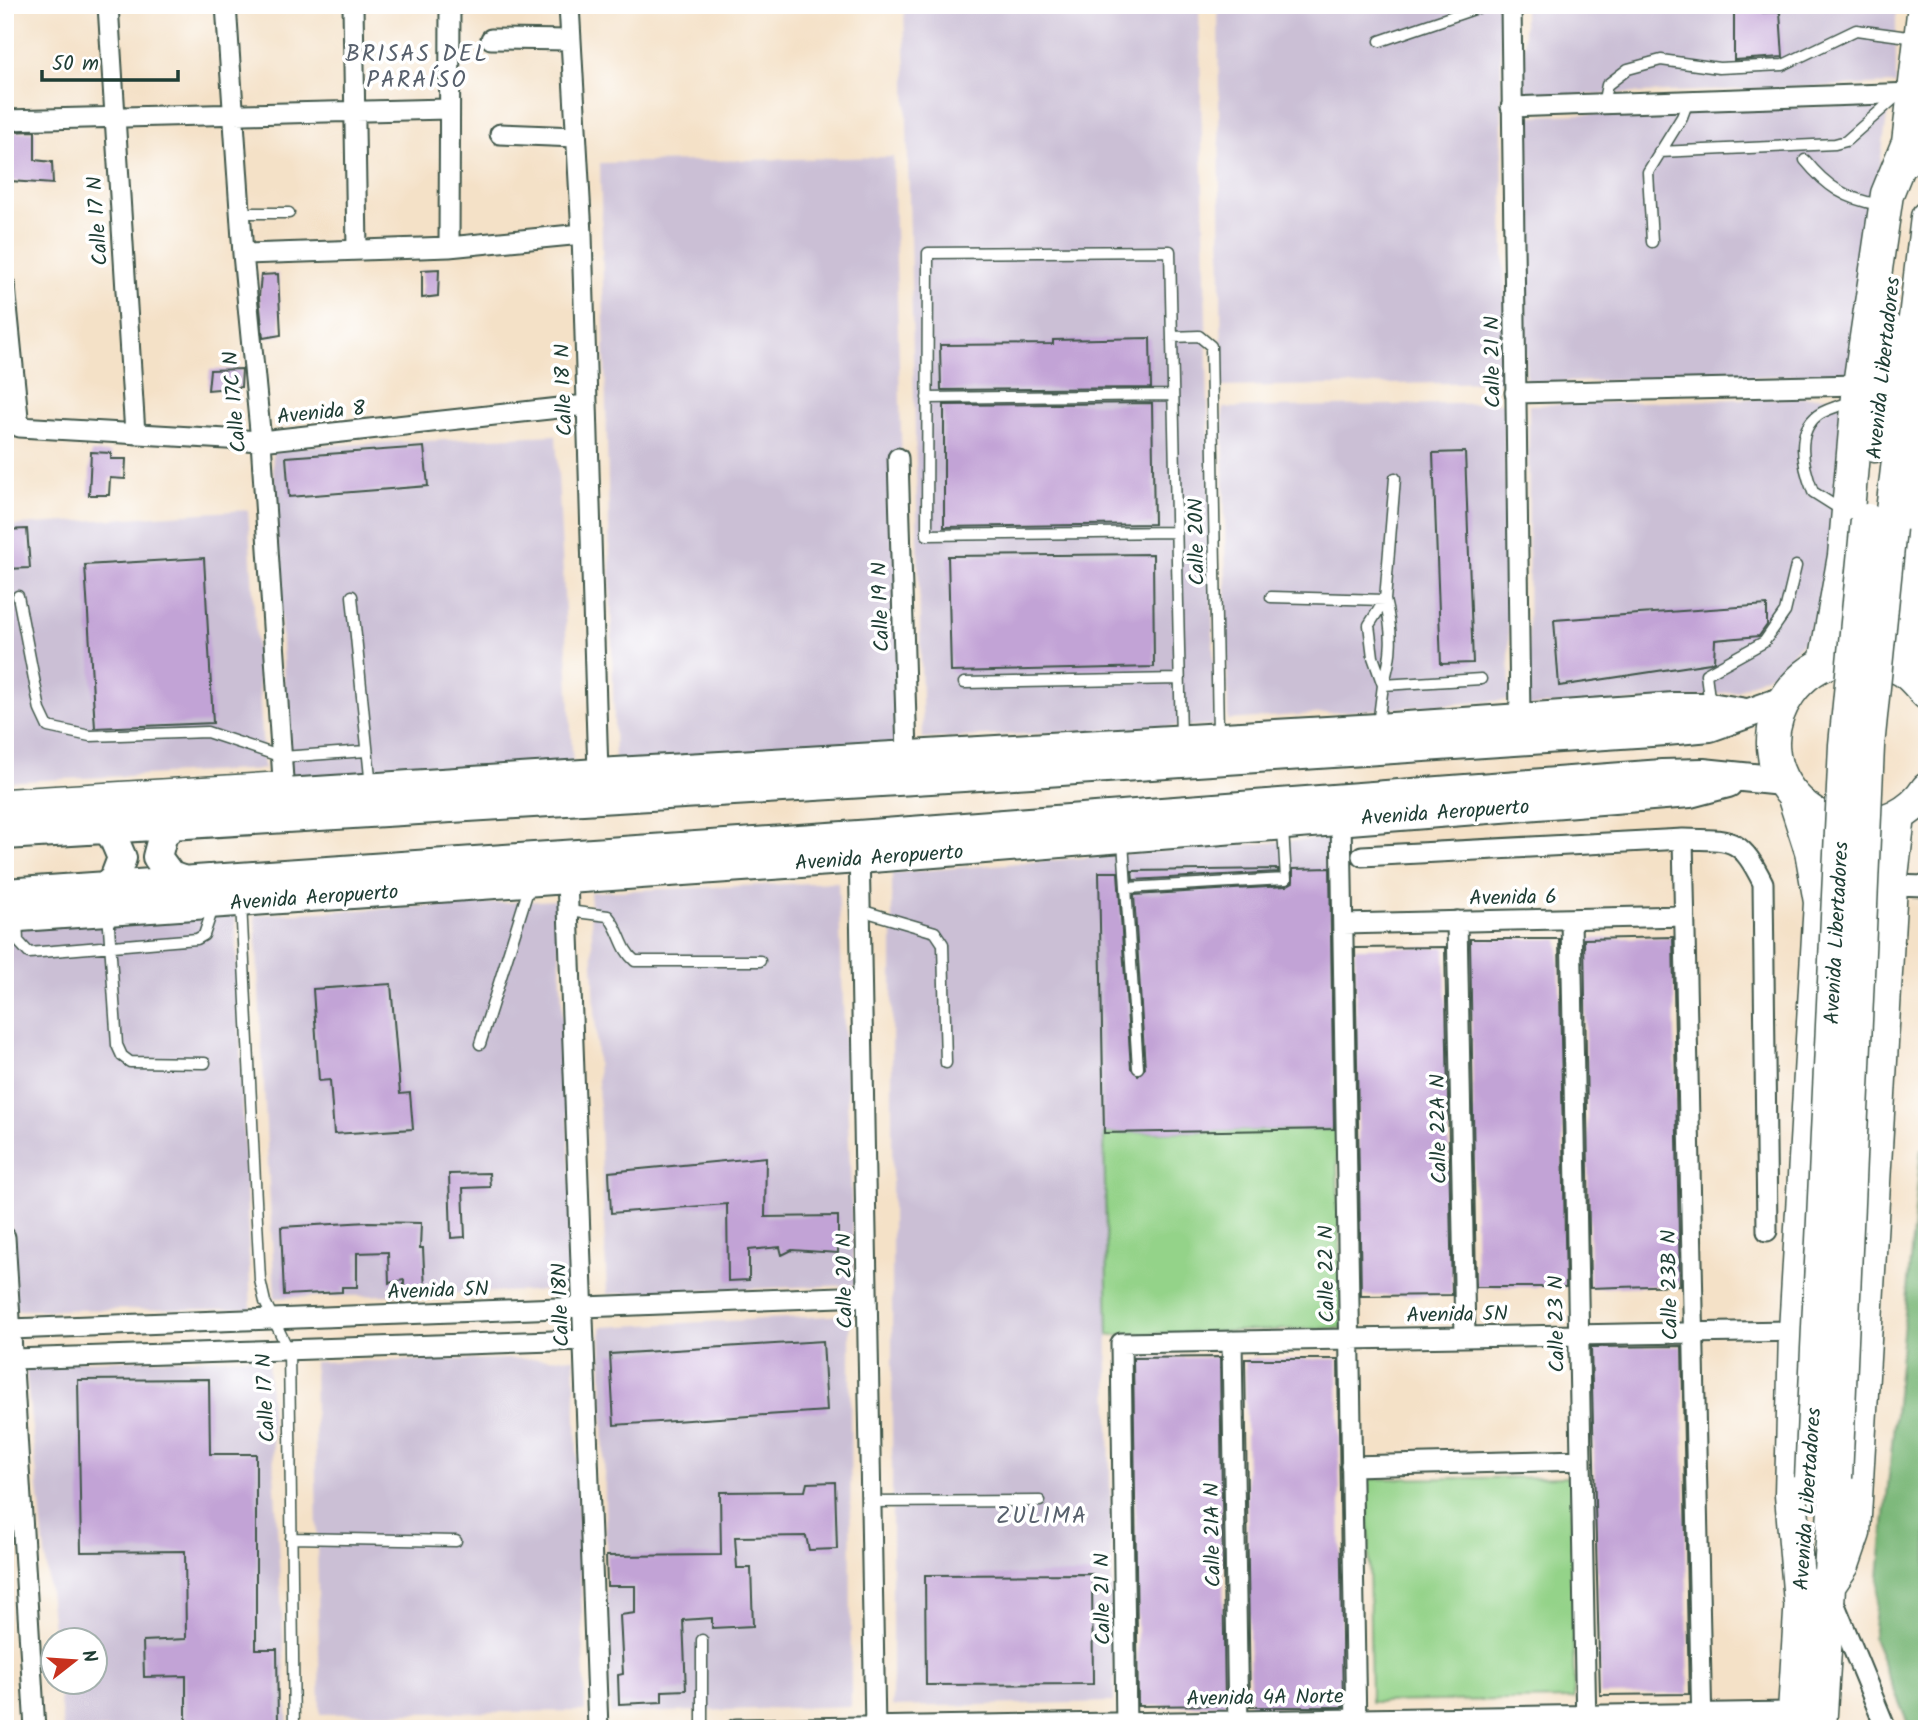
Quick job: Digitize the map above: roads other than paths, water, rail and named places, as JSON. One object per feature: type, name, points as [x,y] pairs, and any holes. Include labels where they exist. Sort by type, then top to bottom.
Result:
[{"type":"main road","points":[[1825,663],[1837,608],[1869,521],[1858,392],[1885,205],[1909,140],[1907,93],[1920,38],[1924,5]]},
{"type":"main road","name":"Avenida Libertadores","points":[[1802,1723],[1828,1587],[1824,1478],[1845,745],[1909,140]]},
{"type":"main road","name":"Avenida Libertadores","points":[[1869,521],[1927,217]]},
{"type":"main road","points":[[1916,683],[1926,390]]},
{"type":"main road","points":[[1800,1602],[1791,1495],[1795,1331],[1820,902],[1811,852],[1775,762],[1773,741],[1783,702],[1800,678],[1825,663],[1852,657],[1881,660],[1916,683]]},
{"type":"main road","points":[[5,811],[205,800],[283,776],[371,789],[598,773],[1031,773],[1752,714],[1783,702]]},
{"type":"main road","points":[[5,835],[172,826],[827,772],[907,754],[1378,729],[1520,718],[1710,717]]},
{"type":"main road","points":[[1031,773],[1063,747]]},
{"type":"main road","name":"Avenida Aeropuerto","points":[[107,900],[182,880],[859,847],[1662,774],[1751,777],[1788,789]]},
{"type":"main road","name":"Avenida Aeropuerto","points":[[1046,832],[1122,838],[1690,793],[1751,777]]},
{"type":"main road","points":[[1788,789],[1816,816],[1843,826],[1872,826],[1919,799]]},
{"type":"main road","points":[[1828,1587],[1843,1565],[1854,1533],[1891,885],[1919,799]]},
{"type":"main road","points":[[182,880],[171,876],[157,856],[163,834],[205,800]]},
{"type":"main road","points":[[82,807],[107,830],[120,847],[122,858],[107,900]]},
{"type":"main road","name":"Avenida Aeropuerto","points":[[9,909],[107,900],[227,904],[567,880],[859,847]]},
{"type":"main road","name":"Avenida Libertadores","points":[[1802,1723],[1800,1602],[1824,1478]]},
{"type":"street","name":"Calle 17 N","points":[[108,5],[135,434]]},
{"type":"street","name":"Calle 17C N","points":[[226,5],[243,254],[261,441],[283,776]]},
{"type":"street","points":[[353,5],[357,248]]},
{"type":"street","points":[[449,247],[447,109],[450,5]]},
{"type":"street","name":"Calle 18 N","points":[[569,5],[582,234],[598,773]]},
{"type":"street","name":"Calle 21 N","points":[[1511,5],[1520,718]]},
{"type":"street","points":[[491,39],[570,40]]},
{"type":"street","points":[[1511,107],[1907,93]]},
{"type":"street","points":[[5,120],[447,109]]},
{"type":"street","points":[[500,134],[576,137]]},
{"type":"street","points":[[243,254],[357,248],[449,247],[582,234]]},
{"type":"street","name":"Avenida 8","points":[[5,286],[19,427],[261,441],[586,405]]},
{"type":"street","points":[[1515,393],[1858,392]]},
{"type":"street","name":"Calle 19 N","points":[[898,458],[907,754]]},
{"type":"street","name":"Calle 22 N","points":[[1341,820],[1355,1724]]},
{"type":"street","name":"Avenida Aeropuerto","points":[[1362,856],[1683,839],[1724,840],[1748,853],[1763,883],[1768,1231]]},
{"type":"street","name":"Calle 23B N","points":[[1683,839],[1702,1721]]},
{"type":"street","name":"Calle 20 N","points":[[859,847],[874,1728]]},
{"type":"street","name":"Calle 18N","points":[[567,880],[598,1729]]},
{"type":"street","points":[[1891,885],[1927,886]]},
{"type":"street","name":"Avenida 6","points":[[1343,924],[1684,916]]},
{"type":"street","name":"Calle 23 N","points":[[1572,919],[1586,1722]]},
{"type":"street","name":"Calle 22A N","points":[[1457,921],[1465,1337]]},
{"type":"street","points":[[5,1237],[35,1729]]},
{"type":"street","name":"Avenida 5N","points":[[11,1329],[867,1296]]},
{"type":"street","name":"Avenida 5N","points":[[1121,1343],[1795,1331]]},
{"type":"street","points":[[13,1359],[584,1340]]},
{"type":"street","name":"Calle 21A N","points":[[1232,1341],[1238,1725]]},
{"type":"street","name":"Calle 21 N","points":[[1121,1343],[1126,1726]]},
{"type":"street","points":[[1351,1466],[1581,1460]]},
{"type":"street","points":[[1828,1587],[1886,1729]]},
{"type":"street","name":"Avenida 4A Norte","points":[[736,1729],[1702,1721],[1802,1723]]},
{"type":"lane","points":[[1380,41],[1477,8],[1498,5]]},
{"type":"lane","points":[[1603,104],[1607,85],[1628,69],[1661,60],[1719,68],[1783,65],[1856,30],[1920,38]]},
{"type":"lane","points":[[1659,152],[1835,144],[1846,141],[1907,93]]},
{"type":"lane","points":[[1652,242],[1648,172],[1682,117],[1688,101]]},
{"type":"lane","points":[[1805,160],[1825,184],[1861,201],[1885,205]]},
{"type":"lane","points":[[240,213],[289,214]]},
{"type":"lane","points":[[1176,532],[927,535],[928,253],[1170,251],[1181,739]]},
{"type":"lane","name":"Calle 20N","points":[[1172,337],[1199,336],[1211,345],[1218,737]]},
{"type":"lane","points":[[1858,392],[1816,416],[1806,432],[1803,456],[1813,492],[1869,521]]},
{"type":"lane","points":[[927,398],[1173,396]]},
{"type":"lane","points":[[1378,729],[1383,685],[1392,657],[1392,627],[1385,600],[1395,478]]},
{"type":"lane","points":[[1710,717],[1706,674],[1764,642],[1785,612],[1796,566]]},
{"type":"lane","points":[[18,596],[40,710],[48,727],[90,737],[207,732],[283,776]]},
{"type":"lane","points":[[352,596],[371,789]]},
{"type":"lane","points":[[1271,597],[1385,600]]},
{"type":"lane","points":[[1383,685],[1373,657],[1369,625],[1385,600]]},
{"type":"lane","points":[[964,683],[1180,679]]},
{"type":"lane","points":[[1383,685],[1481,679]]},
{"type":"lane","points":[[5,794],[283,776],[366,751]]},
{"type":"lane","points":[[1127,888],[1286,879],[1283,824]]},
{"type":"lane","points":[[1122,838],[1138,1069]]},
{"type":"lane","points":[[480,1044],[530,882]]},
{"type":"lane","points":[[107,900],[117,1045],[122,1056],[130,1062],[205,1063]]},
{"type":"lane","points":[[9,909],[18,941],[29,953],[197,939],[204,935],[227,904]]},
{"type":"lane","name":"Calle 17 N","points":[[227,904],[260,1280],[265,1302],[289,1351],[294,1729]]},
{"type":"lane","points":[[860,910],[935,932],[943,944],[946,1063]]},
{"type":"lane","points":[[568,911],[608,916],[617,926],[623,951],[635,961],[760,961]]},
{"type":"lane","points":[[870,1502],[1040,1501]]},
{"type":"lane","points":[[291,1538],[456,1541]]},
{"type":"lane","points":[[702,1640],[702,1729]]},
{"type":"district","name":"BRISAS DEL PARAÍSO","points":[[417,66]]},
{"type":"district","name":"ZULIMA","points":[[1042,1515]]}]
